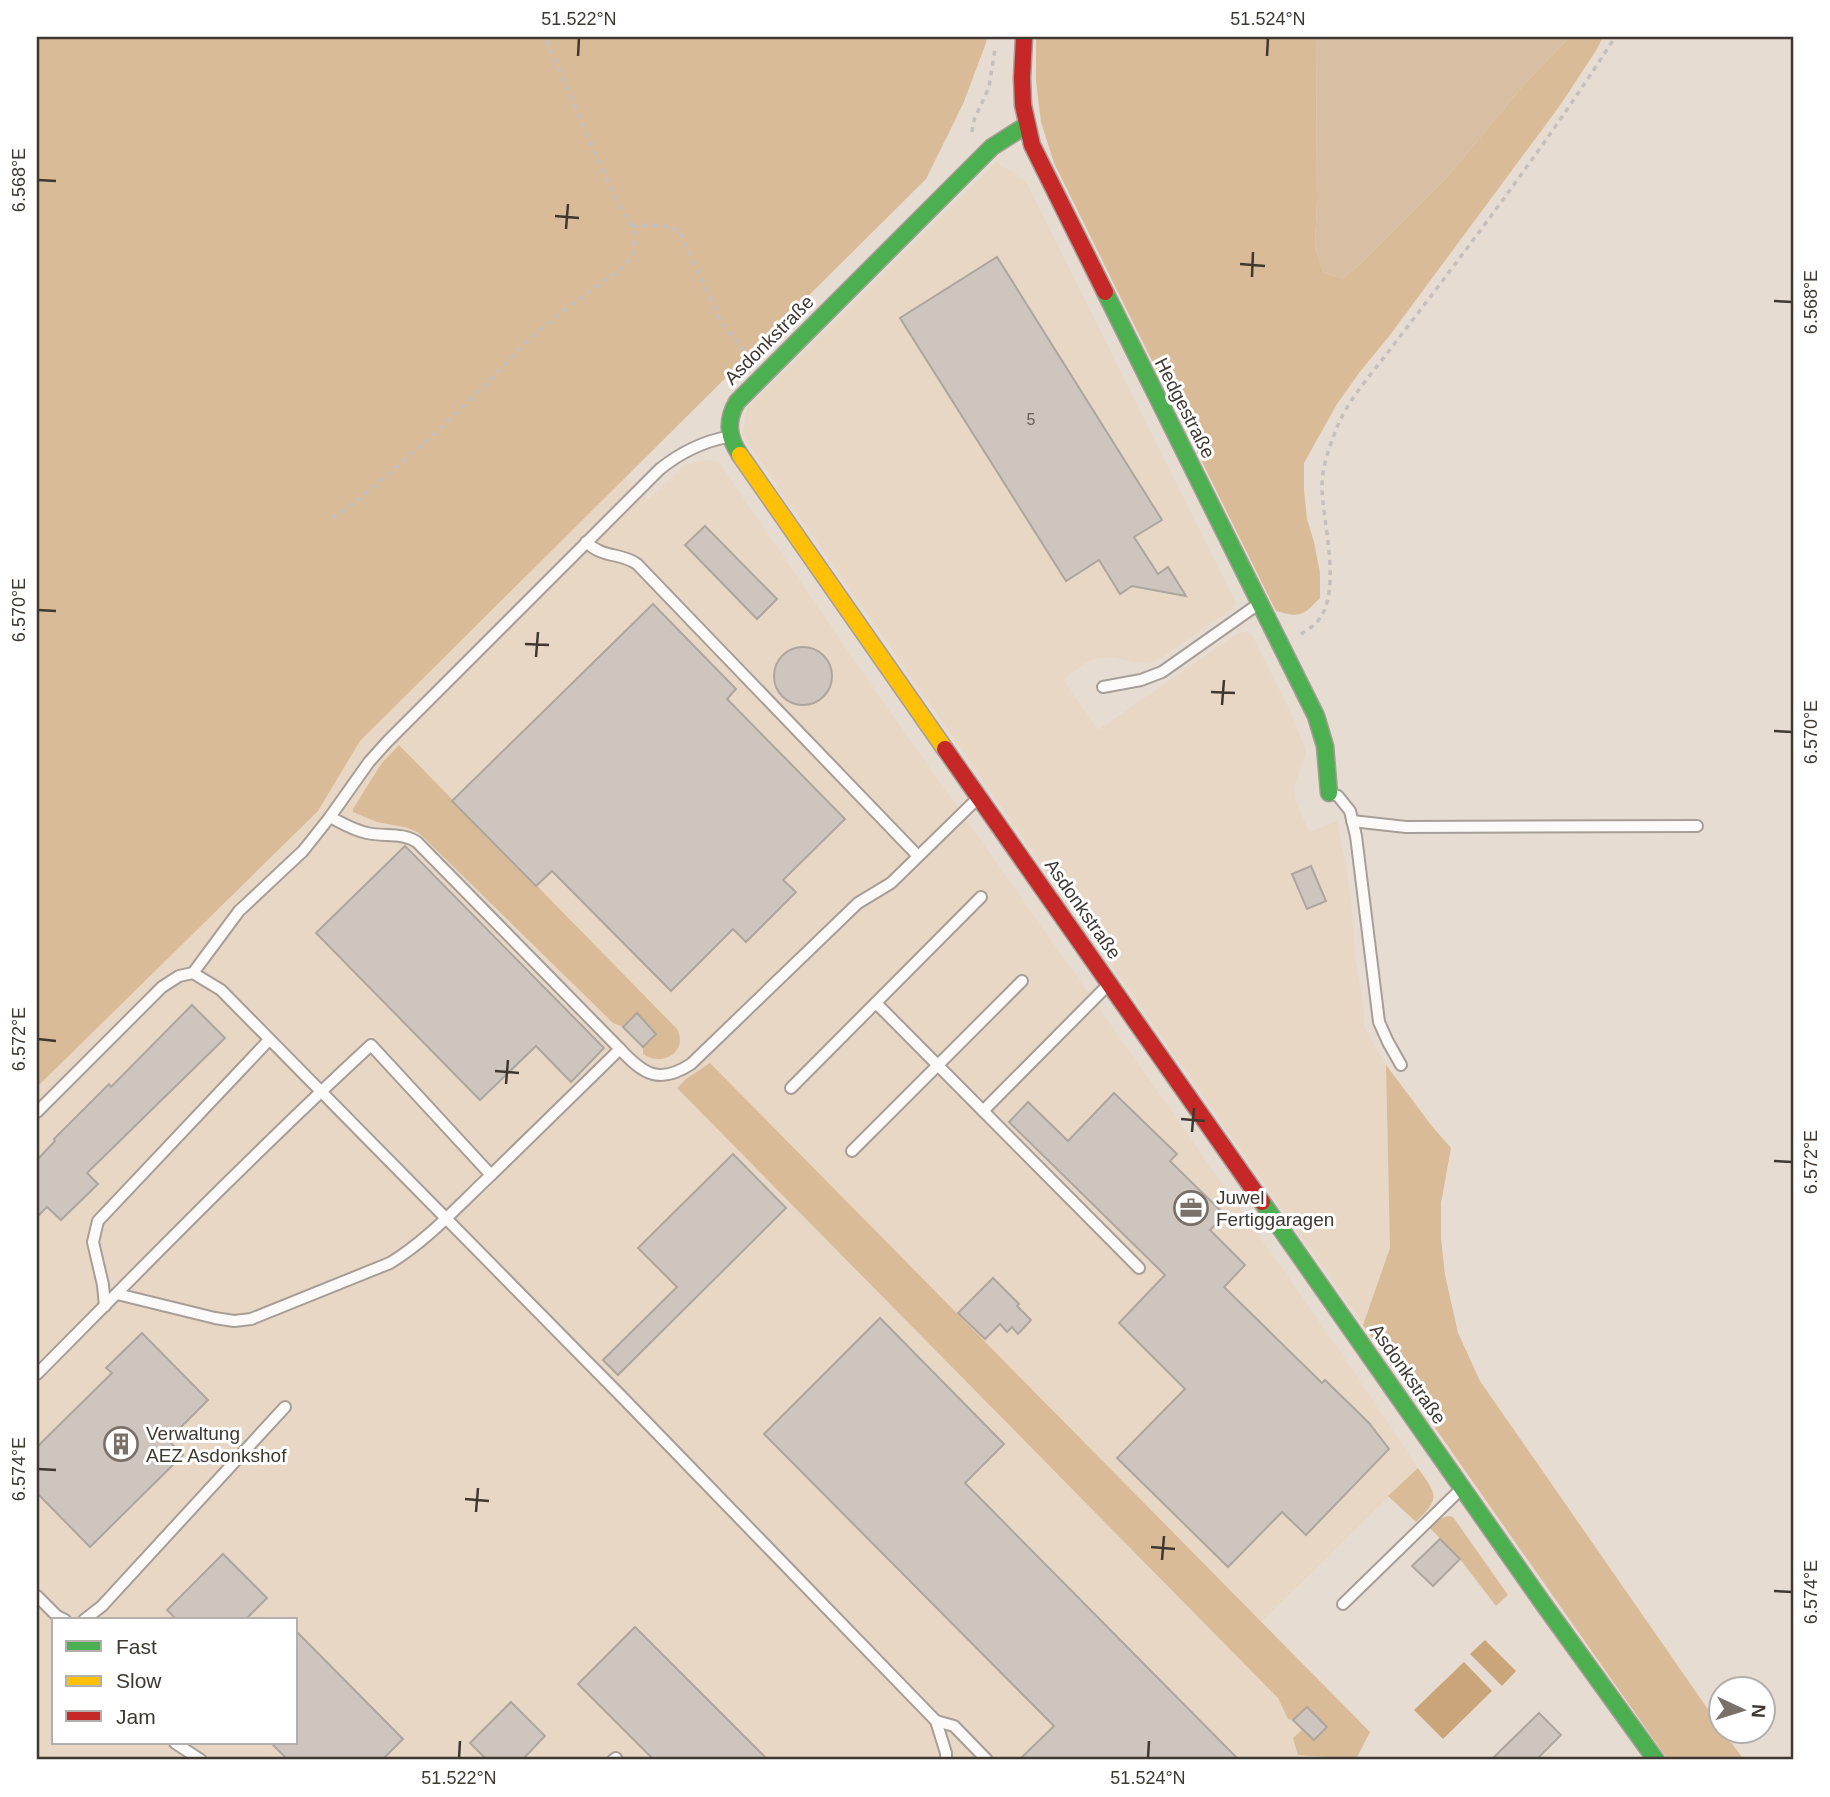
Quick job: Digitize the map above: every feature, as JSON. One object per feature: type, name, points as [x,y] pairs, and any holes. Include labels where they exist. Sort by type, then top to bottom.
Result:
[{"type":"street","name":"Hedgestraße","points":[[1024,37],[1022,106],[1025,127],[1044,171],[1316,716],[1325,746],[1329,793]]},
{"type":"street","name":"Asdonkstraße","points":[[1025,127],[989,150],[737,402],[729,419],[730,436],[737,451],[1462,1488],[1656,1760]]},
{"type":"lane","points":[[37,1112],[162,987],[179,976],[193,973],[239,911],[303,851],[387,742],[586,542],[677,455],[730,436]]},
{"type":"lane","points":[[586,542],[603,554],[631,559],[637,564],[918,856]]},
{"type":"lane","points":[[1103,687],[1141,680],[1163,672],[1260,604]]},
{"type":"lane","points":[[1329,793],[1338,796],[1350,811],[1361,869],[1379,1022],[1401,1065]]},
{"type":"lane","points":[[330,817],[366,833],[403,836],[417,842],[633,1063],[654,1075],[667,1075],[679,1072],[691,1064],[858,904],[884,889],[979,797]]},
{"type":"lane","points":[[1352,821],[1406,827],[1697,826]]},
{"type":"lane","points":[[791,1088],[981,897]]},
{"type":"lane","points":[[193,973],[221,990],[624,1399],[936,1721],[946,1760]]},
{"type":"lane","points":[[852,1151],[1022,981]]},
{"type":"lane","points":[[983,1111],[1110,984]]},
{"type":"lane","points":[[876,1003],[1139,1268]]},
{"type":"lane","points":[[105,1306],[93,1242],[98,1221],[269,1040]]},
{"type":"lane","points":[[37,1374],[320,1092],[371,1045],[491,1175]]},
{"type":"lane","points":[[117,1294],[234,1321],[251,1319],[390,1263],[419,1244],[620,1049]]},
{"type":"lane","points":[[89,1618],[285,1407]]},
{"type":"lane","points":[[1343,1604],[1462,1488]]},
{"type":"lane","points":[[37,1596],[61,1618]]},
{"type":"lane","points":[[936,1721],[954,1726],[987,1760]]},
{"type":"lane","points":[[177,1744],[201,1760]]},
{"type":"path","points":[[332,518],[358,500],[432,436],[527,341],[561,312],[624,266],[632,256],[635,244],[632,226],[597,158],[545,37]]},
{"type":"path","points":[[1282,646],[1316,624],[1327,606],[1330,559],[1322,483],[1335,432],[1359,389],[1497,210],[1549,138],[1615,37]]},
{"type":"path","points":[[989,150],[975,137],[972,127],[989,86],[995,49]]},
{"type":"path","points":[[632,226],[672,227],[679,230],[721,322],[742,350],[765,373]]},
{"type":"shaded area","points":[[37,37],[987,37],[963,104],[926,179],[360,741],[318,811],[37,1087]]},
{"type":"shaded area","points":[[1036,37],[1316,37],[1315,247],[1323,272],[1342,279],[1448,176],[1527,81],[1570,37],[1603,37],[1561,104],[1337,404],[1304,463],[1307,519],[1320,573],[1320,598],[1301,614],[1276,611],[1054,163],[1041,122],[1036,81]]},
{"type":"shaded area","points":[[1316,37],[1570,37],[1527,81],[1448,176],[1342,279],[1323,272],[1315,247]]},
{"type":"shaded area","points":[[997,161],[1026,182],[1236,603],[1232,609],[1151,663],[1110,657],[1098,658],[1085,663],[1063,680],[1098,730],[1234,636],[1241,632],[1251,633],[1289,709],[1306,753],[1294,786],[1295,799],[1309,832],[1337,821],[1351,900],[1364,1027],[1386,1065],[1390,1248],[1363,1325],[743,436],[747,408]]},
{"type":"shaded area","points":[[709,460],[719,462],[856,663],[1335,1344],[1418,1468],[1261,1622],[1370,1732],[1356,1760],[37,1760],[37,1087],[318,811],[360,741],[626,477],[648,500],[683,466]]},
{"type":"shaded area","points":[[399,745],[677,1029],[679,1044],[672,1055],[658,1059],[643,1054],[643,1047],[656,1034],[637,1013],[623,1027],[613,1023],[419,833],[377,822],[353,812],[381,764]]},
{"type":"shaded area","points":[[710,1063],[1370,1732],[1356,1759],[1298,1755],[1293,1738],[1303,1729],[1314,1740],[1327,1727],[1307,1707],[1293,1720],[1288,1719],[1278,1698],[677,1088]]},
{"type":"shaded area","points":[[1386,1065],[1451,1148],[1441,1203],[1445,1275],[1458,1333],[1480,1381],[1708,1710],[1708,1744],[1732,1744],[1744,1760],[1668,1760],[1363,1325],[1390,1248]]},
{"type":"shaded area","points":[[1418,1468],[1434,1496],[1430,1507],[1416,1522],[1388,1496]]},
{"type":"shaded area","points":[[1453,1517],[1508,1595],[1496,1606],[1460,1559],[1430,1528],[1439,1519]]},
{"type":"shaded area","points":[[1485,1640],[1516,1671],[1502,1686],[1470,1654]]},
{"type":"shaded area","points":[[1464,1662],[1492,1691],[1443,1739],[1414,1710]]},
{"type":"building","points":[[997,257],[1162,520],[1134,537],[1158,574],[1168,567],[1186,596],[1132,586],[1120,594],[1099,560],[1066,581],[900,318]]},
{"type":"building","points":[[705,526],[777,599],[757,619],[685,545]]},
{"type":"building","points":[[653,604],[736,689],[727,699],[845,819],[783,880],[796,892],[746,942],[733,929],[671,991],[552,871],[536,886],[452,801]]},
{"type":"building","points":[[797,647],[809,647],[824,655],[832,670],[832,682],[824,697],[809,705],[797,705],[782,697],[774,682],[774,670],[782,655]]},
{"type":"building","points":[[405,846],[604,1048],[571,1082],[536,1046],[480,1100],[316,933]]},
{"type":"building","points":[[1311,866],[1326,901],[1307,909],[1292,874]]},
{"type":"building","points":[[192,1005],[225,1038],[87,1173],[98,1184],[61,1220],[47,1207],[37,1217],[37,1160],[54,1139],[109,1084],[111,1087]]},
{"type":"building","points":[[637,1013],[656,1034],[643,1047],[623,1027]]},
{"type":"building","points":[[1114,1093],[1177,1154],[1170,1161],[1225,1215],[1210,1230],[1245,1265],[1224,1287],[1322,1383],[1325,1380],[1369,1423],[1389,1449],[1306,1535],[1282,1512],[1228,1567],[1117,1458],[1185,1389],[1119,1323],[1165,1275],[1009,1122],[1028,1102],[1068,1141]]},
{"type":"building","points":[[733,1154],[786,1208],[618,1375],[603,1360],[677,1287],[638,1248]]},
{"type":"building","points":[[993,1278],[1031,1320],[1018,1334],[1012,1327],[1007,1332],[1000,1324],[985,1339],[958,1313]]},
{"type":"building","points":[[880,1318],[1004,1444],[965,1483],[1239,1760],[1019,1760],[1054,1726],[764,1434]]},
{"type":"building","name":"Verwaltung AEZ Asdonkshof","points":[[142,1333],[208,1400],[168,1440],[183,1455],[90,1547],[37,1493],[37,1447],[112,1373],[106,1368]]},
{"type":"building","points":[[1440,1539],[1460,1559],[1433,1586],[1412,1566]]},
{"type":"building","points":[[223,1554],[267,1598],[247,1618],[175,1618],[167,1610]]},
{"type":"building","points":[[635,1627],[768,1760],[654,1760],[578,1684]]},
{"type":"building","points":[[298,1633],[403,1739],[382,1760],[288,1760],[272,1744],[298,1744]]},
{"type":"building","points":[[511,1702],[545,1736],[522,1760],[487,1760],[470,1743]]},
{"type":"building","points":[[1307,1707],[1327,1727],[1314,1740],[1293,1720]]},
{"type":"building","points":[[1539,1713],[1561,1735],[1536,1760],[1491,1760]]},
{"type":"traffic: fast","points":[[740,455],[730,429],[731,416],[737,402],[992,147],[1025,126]]},
{"type":"traffic: fast","points":[[1105,292],[1316,716],[1325,746],[1329,793]]},
{"type":"traffic: fast","points":[[1262,1202],[1656,1760]]},
{"type":"traffic: slow","points":[[740,455],[945,749]]},
{"type":"traffic: jam","points":[[1024,37],[1023,105],[1032,145],[1105,292]]},
{"type":"traffic: jam","points":[[945,749],[1262,1202]]},
{"type":"place","name":"Juwel Fertiggaragen","points":[[1191,1208]]},
{"type":"place","name":"Verwaltung AEZ Asdonkshof","points":[[121,1444]]}]
